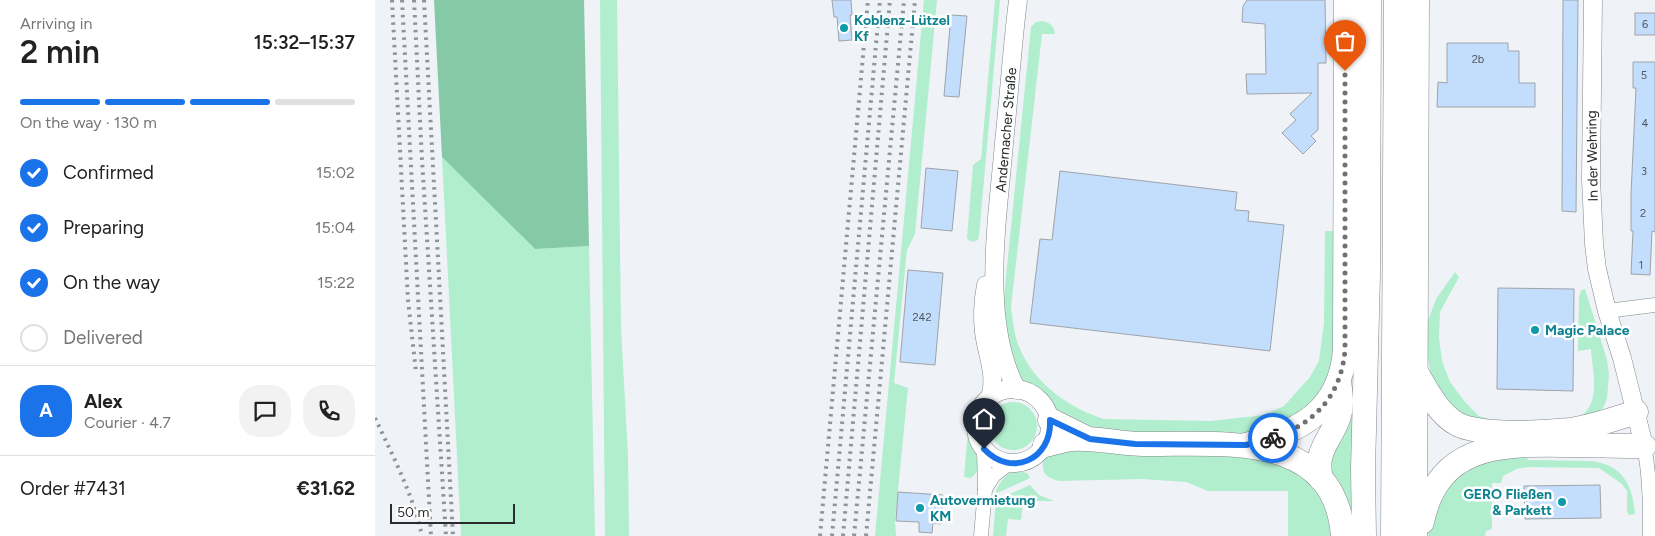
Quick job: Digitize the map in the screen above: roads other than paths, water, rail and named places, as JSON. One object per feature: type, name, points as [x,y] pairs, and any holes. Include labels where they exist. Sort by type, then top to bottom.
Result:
[{"type":"highway","points":[[1321,479],[1320,455],[1341,408],[1339,380],[1345,350],[1346,0]]},
{"type":"highway","points":[[1364,536],[1363,469],[1368,275],[1369,0]]},
{"type":"highway","points":[[1393,536],[1396,0]]},
{"type":"highway","points":[[1416,536],[1417,0]]},
{"type":"highway","points":[[1415,370],[1434,400],[1448,417],[1466,428],[1480,431],[1570,430],[1609,421],[1636,412]]},
{"type":"highway","points":[[1246,445],[1276,437],[1302,425],[1324,405],[1339,380]]},
{"type":"highway","points":[[1050,420],[1090,439]]},
{"type":"highway","points":[[1045,445],[1072,439],[1090,439],[1135,444],[1246,445],[1272,450],[1289,456],[1321,479],[1330,490],[1337,506],[1343,536]]},
{"type":"highway","points":[[1416,536],[1427,501],[1440,478],[1462,461],[1486,449],[1521,444],[1644,446]]},
{"type":"street","name":"Andernacher Straße","points":[[1017,0],[994,260],[998,328],[1009,373],[1017,390]]},
{"type":"street","name":"In der Wehring","points":[[1593,0],[1591,179],[1594,244],[1597,269],[1607,311],[1622,358],[1644,446]]},
{"type":"street","name":"Andernacher Straße","points":[[984,449],[978,436],[976,422],[981,409],[989,398],[993,382],[983,316],[987,279],[994,260]]},
{"type":"street","points":[[1607,311],[1655,304]]},
{"type":"street","points":[[984,449],[993,457],[1010,463],[1028,460],[1041,451],[1050,429],[1050,420],[1047,412],[1038,399],[1025,391],[1002,391],[989,398]]},
{"type":"street","points":[[1644,446],[1650,498],[1650,536]]},
{"type":"street","points":[[981,536],[985,490],[984,449]]},
{"type":"street","points":[[985,490],[994,476],[1010,463]]},
{"type":"railway","points":[[392,0],[408,300],[416,372]]},
{"type":"railway","points":[[402,0],[431,536]]},
{"type":"railway","points":[[414,0],[422,160],[446,536]]},
{"type":"railway","points":[[424,0],[453,536]]},
{"type":"railway","points":[[820,536],[868,0]]},
{"type":"railway","points":[[832,536],[880,0]]},
{"type":"railway","points":[[843,536],[890,0]]},
{"type":"railway","points":[[854,536],[904,0]]},
{"type":"railway","points":[[866,536],[915,0]]},
{"type":"railway","points":[[375,418],[408,491],[422,536]]},
{"type":"place","name":"Koblenz-Lützel Kf","points":[[844,28]]},
{"type":"place","name":"Magic Palace","points":[[1535,330]]},
{"type":"place","name":"GERO Fließen & Parkett","points":[[1562,502]]},
{"type":"place","name":"Autovermietung KM","points":[[920,508]]}]
